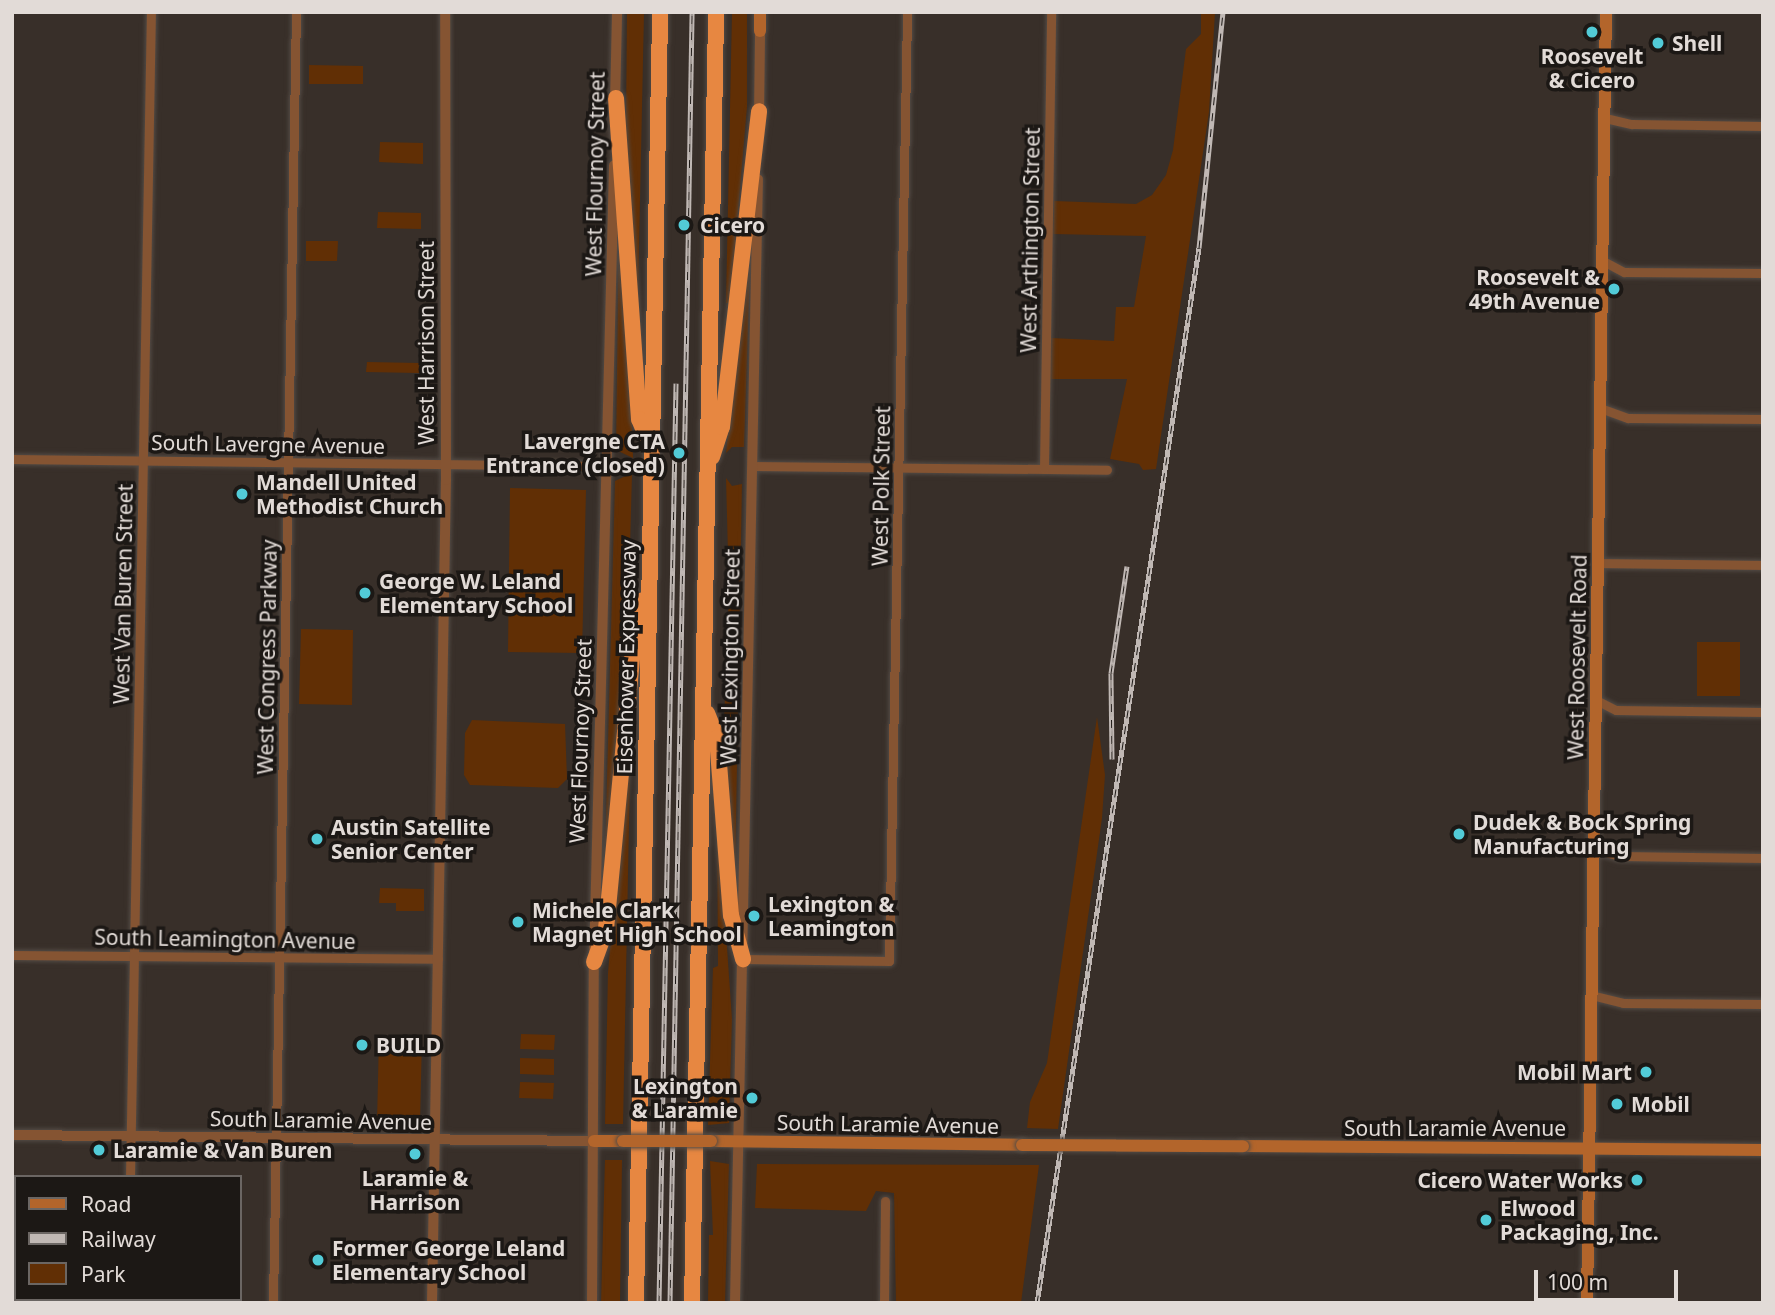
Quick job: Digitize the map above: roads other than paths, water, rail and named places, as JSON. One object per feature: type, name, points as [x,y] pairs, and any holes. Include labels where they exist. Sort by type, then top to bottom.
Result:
[{"type":"highway","name":"Eisenhower Expressway","points":[[636,1303],[660,12]]},
{"type":"highway","points":[[692,1303],[716,12]]},
{"type":"highway","points":[[615,97],[639,419],[652,451]]},
{"type":"highway","points":[[707,472],[722,427],[759,111]]},
{"type":"highway","points":[[594,962],[606,929],[635,626],[649,581]]},
{"type":"highway","points":[[704,702],[717,738],[731,915],[743,959]]},
{"type":"main road","name":"West Lexington Street","points":[[760,12],[760,31]]},
{"type":"main road","name":"West Roosevelt Road","points":[[1587,1303],[1606,12]]},
{"type":"main road","name":"South Laramie Avenue","points":[[594,1141],[1763,1150]]},
{"type":"street","name":"West Van Buren Street","points":[[130,1175],[151,12]]},
{"type":"street","name":"West Congress Parkway","points":[[273,1303],[296,12]]},
{"type":"street","name":"West Harrison Street","points":[[432,1303],[446,463],[445,12]]},
{"type":"street","name":"West Flournoy Street","points":[[592,1303],[594,962],[617,12]]},
{"type":"street","name":"West Polk Street","points":[[743,959],[890,961],[907,12]]},
{"type":"street","name":"West Arthington Street","points":[[1044,469],[1051,12]]},
{"type":"street","name":"West Lexington Street","points":[[735,1303],[760,31]]},
{"type":"street","points":[[1605,118],[1632,124],[1763,126]]},
{"type":"street","points":[[1603,261],[1624,272],[1763,273]]},
{"type":"street","points":[[1600,408],[1628,418],[1763,419]]},
{"type":"street","name":"South Lavergne Avenue","points":[[12,459],[607,466]]},
{"type":"street","points":[[752,466],[1107,470]]},
{"type":"street","points":[[1598,564],[1763,565]]},
{"type":"street","points":[[1596,700],[1616,710],[1763,712]]},
{"type":"street","points":[[1594,848],[1619,856],[1763,858]]},
{"type":"street","name":"South Leamington Avenue","points":[[12,955],[438,959]]},
{"type":"street","points":[[1591,995],[1623,1003],[1763,1004]]},
{"type":"street","name":"South Laramie Avenue","points":[[12,1135],[594,1141]]},
{"type":"street","points":[[884,1303],[886,1201]]},
{"type":"railway","points":[[670,1303],[692,12]]},
{"type":"railway","points":[[1037,1303],[1199,248],[1223,12]]},
{"type":"railway","points":[[659,1303],[676,383]]},
{"type":"railway","points":[[1112,759],[1111,673],[1127,566]]},
{"type":"place","name":"Roosevelt & Cicero","points":[[1592,32]]},
{"type":"place","name":"Shell","points":[[1658,43]]},
{"type":"place","name":"Cicero","points":[[684,225]]},
{"type":"place","name":"Roosevelt & 49th Avenue","points":[[1614,289]]},
{"type":"place","name":"Lavergne CTA Entrance (closed)","points":[[679,453]]},
{"type":"place","name":"Mandell United Methodist Church","points":[[242,494]]},
{"type":"place","name":"George W. Leland Elementary School","points":[[365,593]]},
{"type":"place","name":"Dudek & Bock Spring Manufacturing","points":[[1459,834]]},
{"type":"place","name":"Austin Satellite Senior Center","points":[[317,839]]},
{"type":"place","name":"Lexington & Leamington","points":[[754,916]]},
{"type":"place","name":"Michele Clark Magnet High School","points":[[518,922]]},
{"type":"place","name":"BUILD","points":[[362,1045]]},
{"type":"place","name":"Mobil Mart","points":[[1646,1072]]},
{"type":"place","name":"Lexington & Laramie","points":[[752,1098]]},
{"type":"place","name":"Mobil","points":[[1617,1104]]},
{"type":"place","name":"Laramie & Van Buren","points":[[99,1150]]},
{"type":"place","name":"Laramie & Harrison","points":[[415,1154]]},
{"type":"place","name":"Cicero Water Works","points":[[1637,1180]]},
{"type":"place","name":"Elwood Packaging, Inc.","points":[[1486,1220]]},
{"type":"place","name":"Former George Leland Elementary School","points":[[318,1260]]}]
